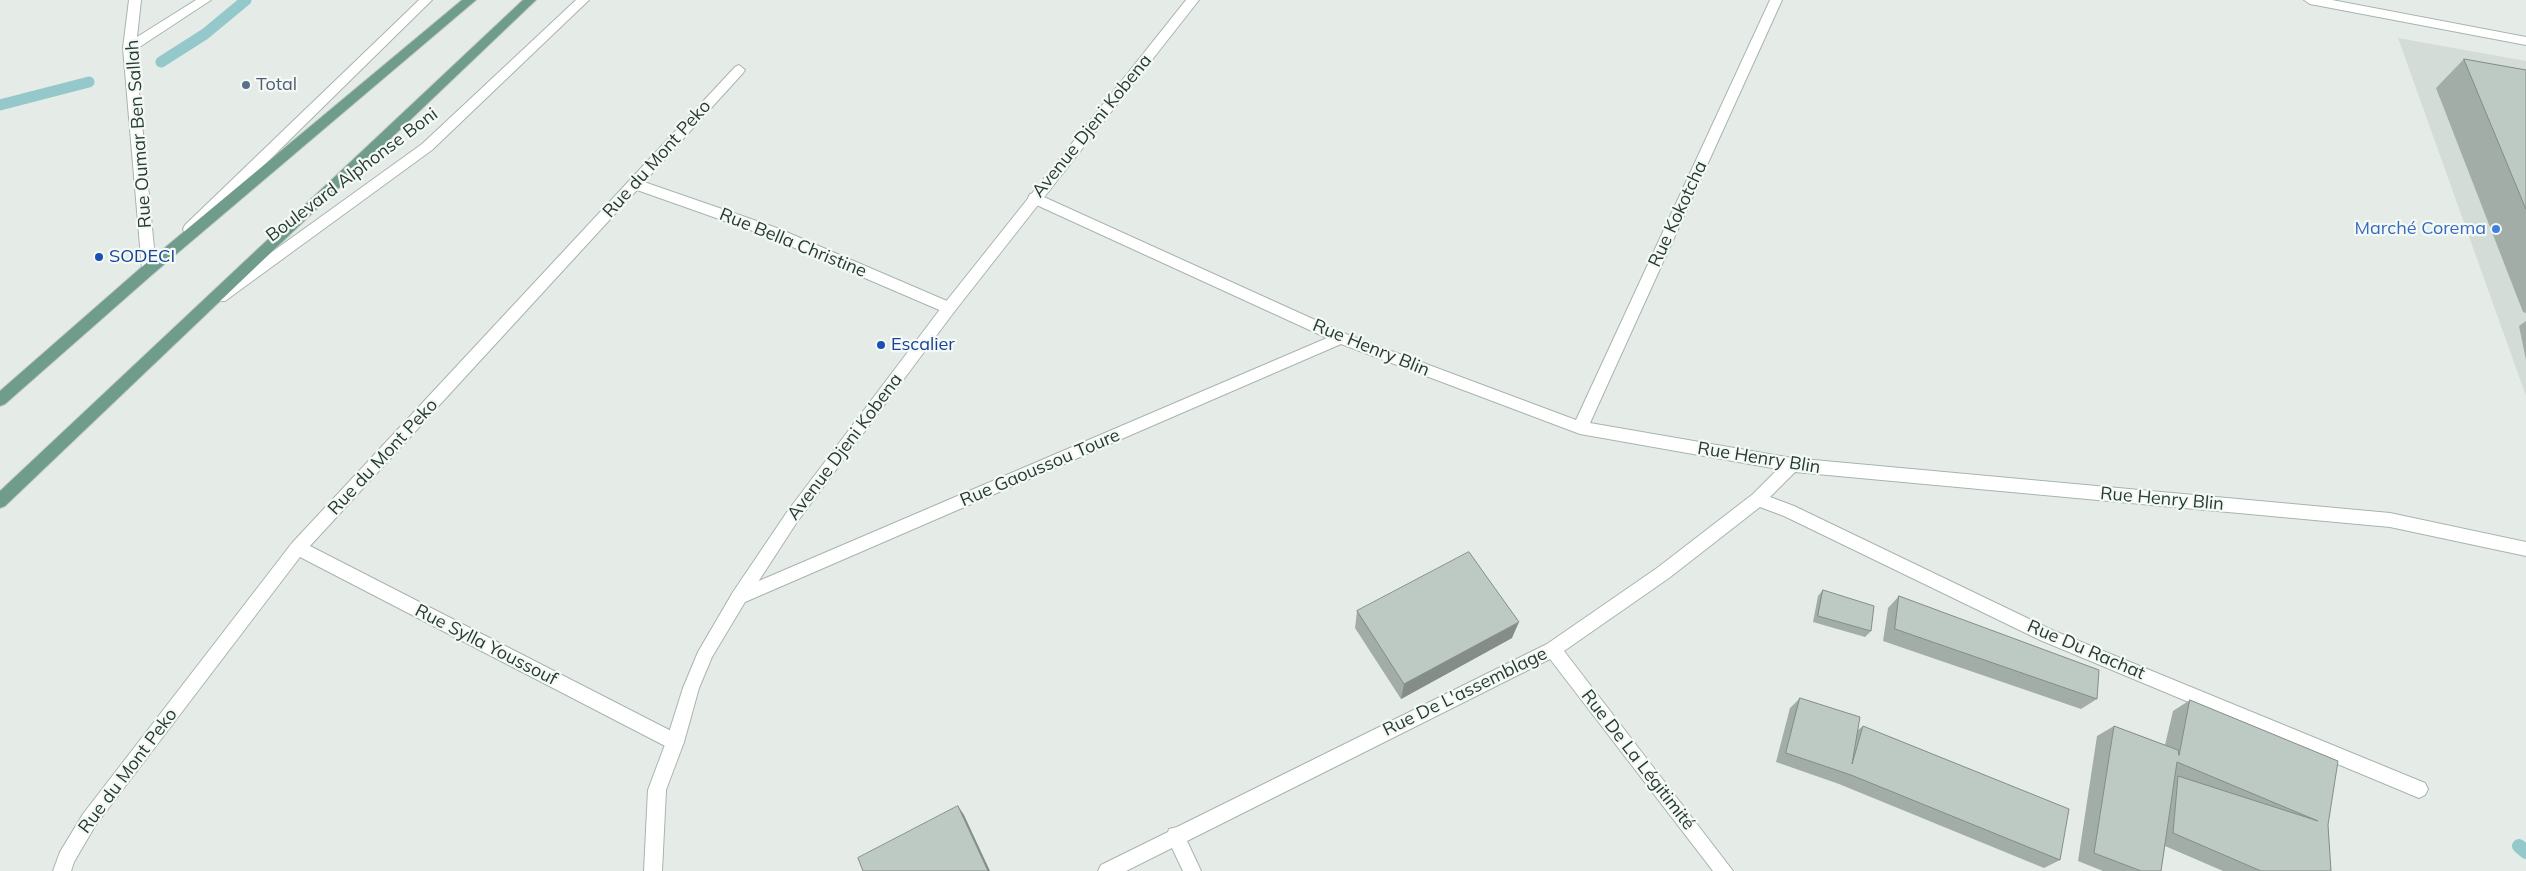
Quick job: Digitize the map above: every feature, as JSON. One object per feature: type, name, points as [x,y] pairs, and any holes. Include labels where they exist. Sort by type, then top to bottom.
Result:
[{"type":"main road","points":[[0,400],[149,269],[470,0]]},
{"type":"main road","name":"Boulevard Alphonse Boni","points":[[0,501],[530,0]]},
{"type":"street","name":"Rue Oumar Ben Sallah","points":[[136,0],[129,48],[149,269]]},
{"type":"street","points":[[129,48],[205,0]]},
{"type":"street","points":[[149,269],[426,0]]},
{"type":"street","name":"Boulevard Alphonse Boni","points":[[202,310],[427,147],[583,0]]},
{"type":"street","name":"Avenue Djeni Kobena","points":[[653,871],[656,790],[675,742],[691,688],[706,652],[739,597],[792,517],[949,308],[1193,0]]},
{"type":"street","name":"Rue Kokotcha","points":[[1580,428],[1776,0]]},
{"type":"street","points":[[2310,0],[2526,41]]},
{"type":"street","name":"Rue du Mont Peko","points":[[62,871],[66,858],[89,820],[298,548],[739,70]]},
{"type":"street","name":"Rue Bella Christine","points":[[635,184],[772,232],[949,308]]},
{"type":"street","name":"Rue Henry Blin","points":[[1035,198],[1341,338],[1580,428],[1792,465],[2390,520],[2526,549]]},
{"type":"street","name":"Rue Gaoussou Toure","points":[[739,597],[1341,338]]},
{"type":"street","name":"Rue De L'assemblage","points":[[1107,871],[1553,649],[1663,573],[1758,500],[1792,465]]},
{"type":"street","name":"Rue Du Rachat","points":[[1758,500],[1789,511],[2046,635],[2419,789]]},
{"type":"street","name":"Rue Sylla Youssouf","points":[[298,548],[675,742]]},
{"type":"street","name":"Rue De La Légitimité","points":[[1553,649],[1724,871]]},
{"type":"street","points":[[1175,836],[1192,871]]},
{"type":"shaded area","name":"Marché Corema","points":[[2398,38],[2526,61],[2526,396]]},
{"type":"building","points":[[2464,59],[2526,70],[2526,209]]},
{"type":"building","points":[[1469,552],[1519,622],[1404,684],[1357,611]]},
{"type":"building","points":[[1823,590],[1874,606],[1871,631],[1818,616]]},
{"type":"building","points":[[1899,596],[2099,670],[2097,699],[1895,629]]},
{"type":"building","points":[[1800,698],[1860,717],[1852,764],[1863,726],[2069,809],[2060,860],[1851,775],[1786,753]]},
{"type":"building","points":[[2190,700],[2338,761],[2328,825],[2331,871],[2261,871],[2173,833],[2178,776],[2318,821],[2177,762],[2161,871],[2141,871],[2094,853],[2114,726],[2178,750],[2179,755]]},
{"type":"building","points":[[958,806],[988,871],[863,871],[858,858]]},
{"type":"waterway","points":[[161,62],[205,34],[246,0]]},
{"type":"waterway","points":[[0,105],[89,82]]},
{"type":"waterway","points":[[2519,846],[2526,852]]},
{"type":"place","name":"Total","points":[[246,85]]},
{"type":"place","name":"Marché Corema","points":[[2496,229]]},
{"type":"place","name":"SODECI","points":[[99,257]]},
{"type":"place","name":"Escalier","points":[[881,345]]}]
